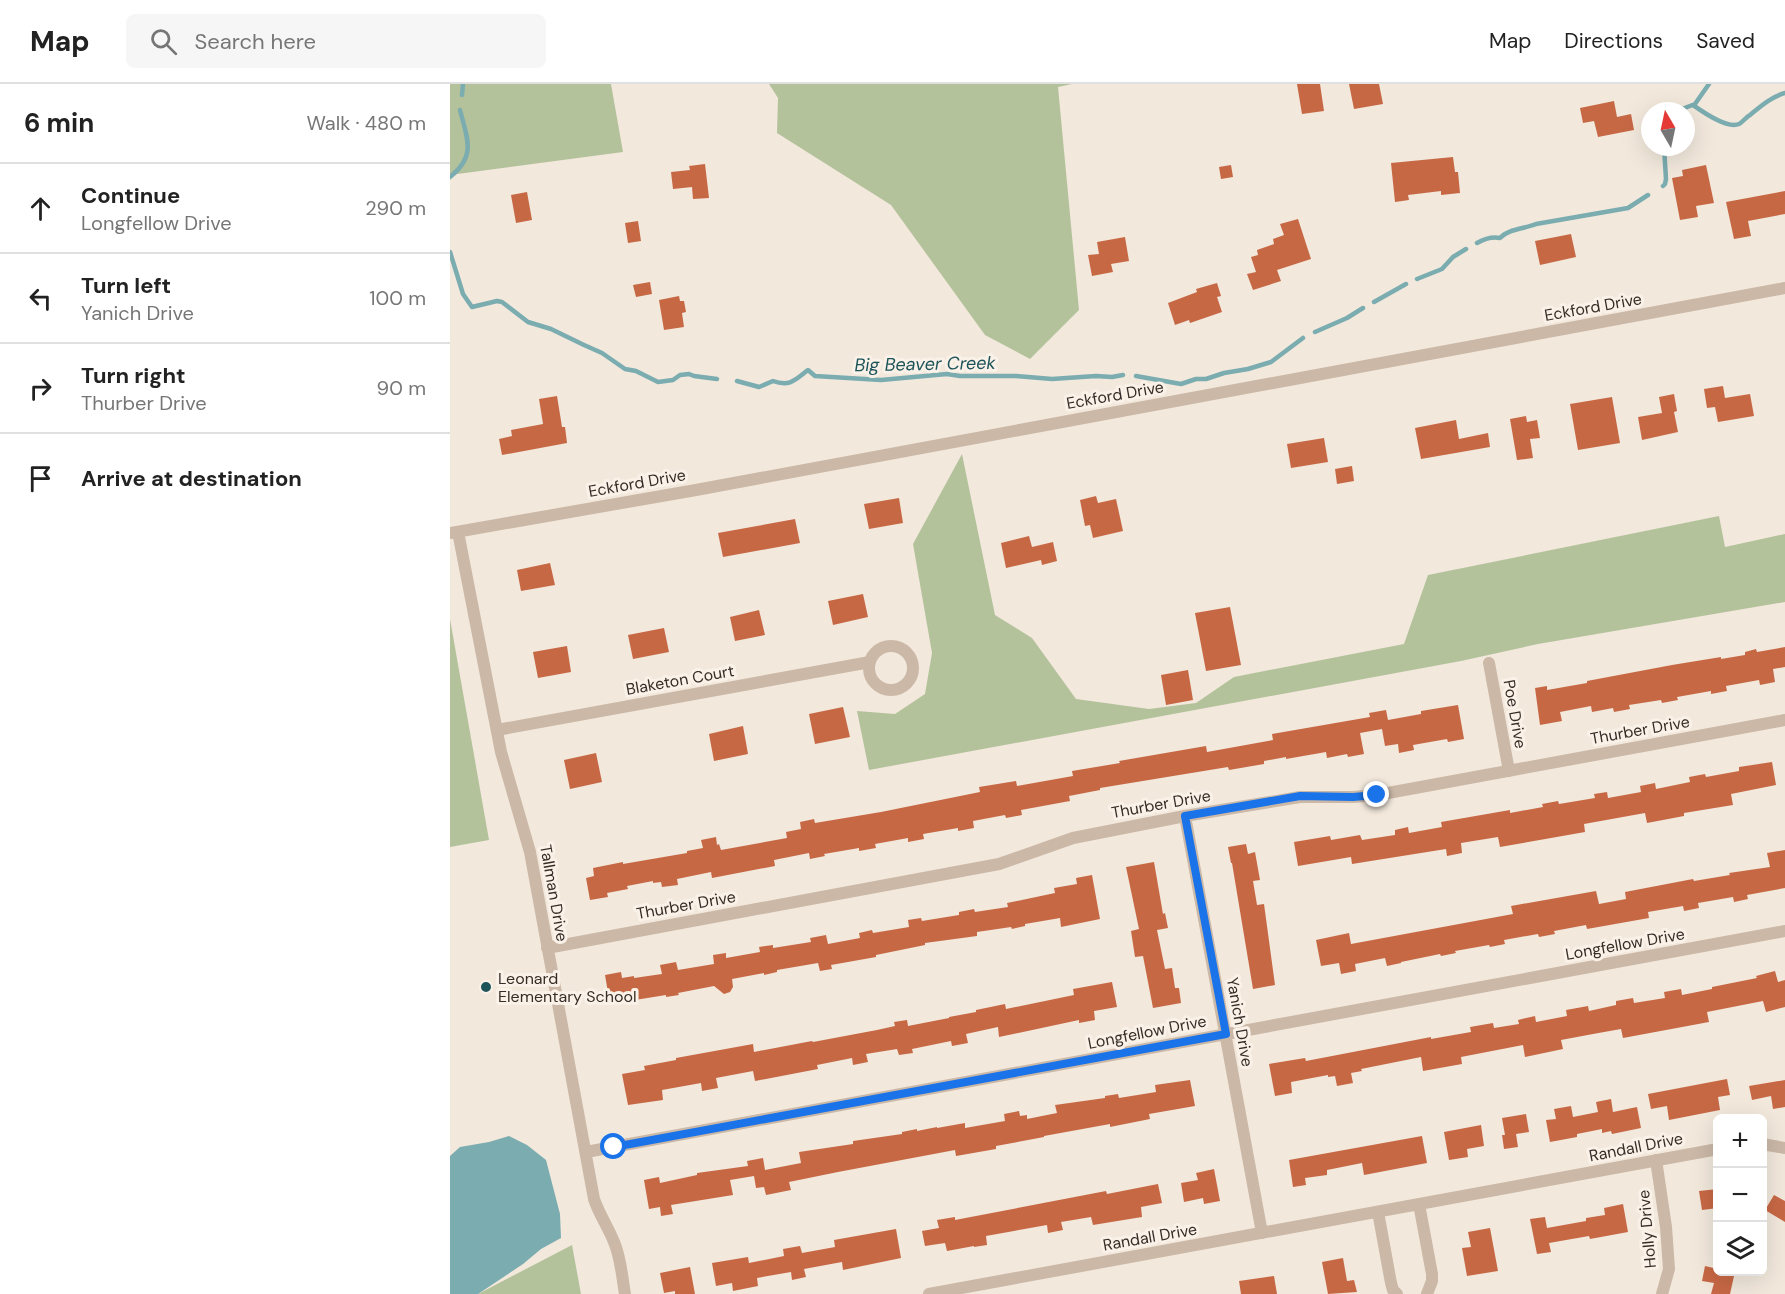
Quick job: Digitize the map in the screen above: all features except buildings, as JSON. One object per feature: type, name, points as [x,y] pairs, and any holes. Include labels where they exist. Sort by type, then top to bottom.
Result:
[{"type":"street","name":"Eckford Drive","points":[[454,532],[708,488],[1785,288]]},
{"type":"street","name":"Tallman Drive","points":[[454,532],[508,780],[530,852],[597,1208],[618,1252],[625,1294]]},
{"type":"street","name":"Blaketon Court","points":[[497,730],[870,662]]},
{"type":"street","name":"Poe Drive","points":[[1489,663],[1509,771]]},
{"type":"street","name":"Thurber Drive","points":[[547,948],[999,864],[1073,838],[1185,816],[1300,796],[1377,795],[1785,720]]},
{"type":"street","name":"Yanich Drive","points":[[1185,816],[1262,1233]]},
{"type":"street","name":"Longfellow Drive","points":[[586,1152],[1785,931]]},
{"type":"street","points":[[1767,1145],[1785,1148]]},
{"type":"street","name":"Randall Drive","points":[[929,1294],[1713,1150]]},
{"type":"street","name":"Holly Drive","points":[[1656,1160],[1666,1227],[1669,1269],[1662,1294]]},
{"type":"street","points":[[1419,1204],[1432,1274],[1427,1294]]},
{"type":"street","points":[[1378,1212],[1390,1283],[1396,1294]]},
{"type":"green space","points":[[450,84],[611,84],[623,152],[450,175]]},
{"type":"green space","points":[[769,84],[1072,84],[1058,87],[1079,310],[1030,359],[985,335],[891,205],[777,133],[778,98]]},
{"type":"green space","points":[[962,454],[995,615],[1032,638],[1076,699],[1149,709],[1196,703],[1234,677],[1404,644],[1428,575],[1719,516],[1725,547],[1785,534],[1785,602],[1538,644],[1461,661],[869,770],[857,711],[895,714],[925,694],[932,653],[913,544]]},
{"type":"green space","points":[[450,619],[489,840],[450,847]]},
{"type":"green space","points":[[572,1245],[581,1294],[478,1294]]},
{"type":"water","points":[[509,1136],[527,1145],[546,1160],[560,1214],[561,1238],[541,1249],[478,1294],[450,1294],[450,1156],[460,1147]]},
{"type":"waterway","name":"Big Beaver Creek","points":[[462,95],[463,84]]},
{"type":"waterway","name":"Big Beaver Creek","points":[[1695,104],[1709,84]]},
{"type":"waterway","points":[[1695,106],[1715,119],[1734,125],[1739,124],[1771,99],[1785,93]]},
{"type":"waterway","name":"Big Beaver Creek","points":[[450,177],[464,162],[467,154],[467,138],[460,110]]},
{"type":"waterway","name":"Big Beaver Creek","points":[[1663,186],[1666,179],[1665,156]]},
{"type":"waterway","name":"Big Beaver Creek","points":[[1477,243],[1488,238],[1500,238],[1512,231],[1536,224],[1628,208],[1648,195]]},
{"type":"waterway","name":"Big Beaver Creek","points":[[1417,279],[1442,269],[1453,257],[1466,249]]},
{"type":"waterway","name":"Big Beaver Creek","points":[[450,252],[463,294],[472,307],[497,301],[502,302],[528,322],[551,329],[602,353],[625,369],[636,371],[658,382],[673,380],[680,375],[689,374],[717,379]]},
{"type":"waterway","name":"Big Beaver Creek","points":[[1374,302],[1406,284]]},
{"type":"waterway","name":"Big Beaver Creek","points":[[1315,332],[1363,308]]},
{"type":"waterway","name":"Big Beaver Creek","points":[[1136,376],[1181,384],[1196,379],[1206,379],[1271,362],[1303,338]]},
{"type":"waterway","name":"Big Beaver Creek","points":[[737,381],[759,387],[773,381],[788,383],[808,370],[815,376],[881,380],[947,374],[1052,379],[1123,375]]},
{"type":"place","name":"Leonard Elementary School","points":[[486,987]]},
{"type":"route","points":[[614,1147],[1226,1034],[1185,816],[1300,796],[1377,795]]}]
